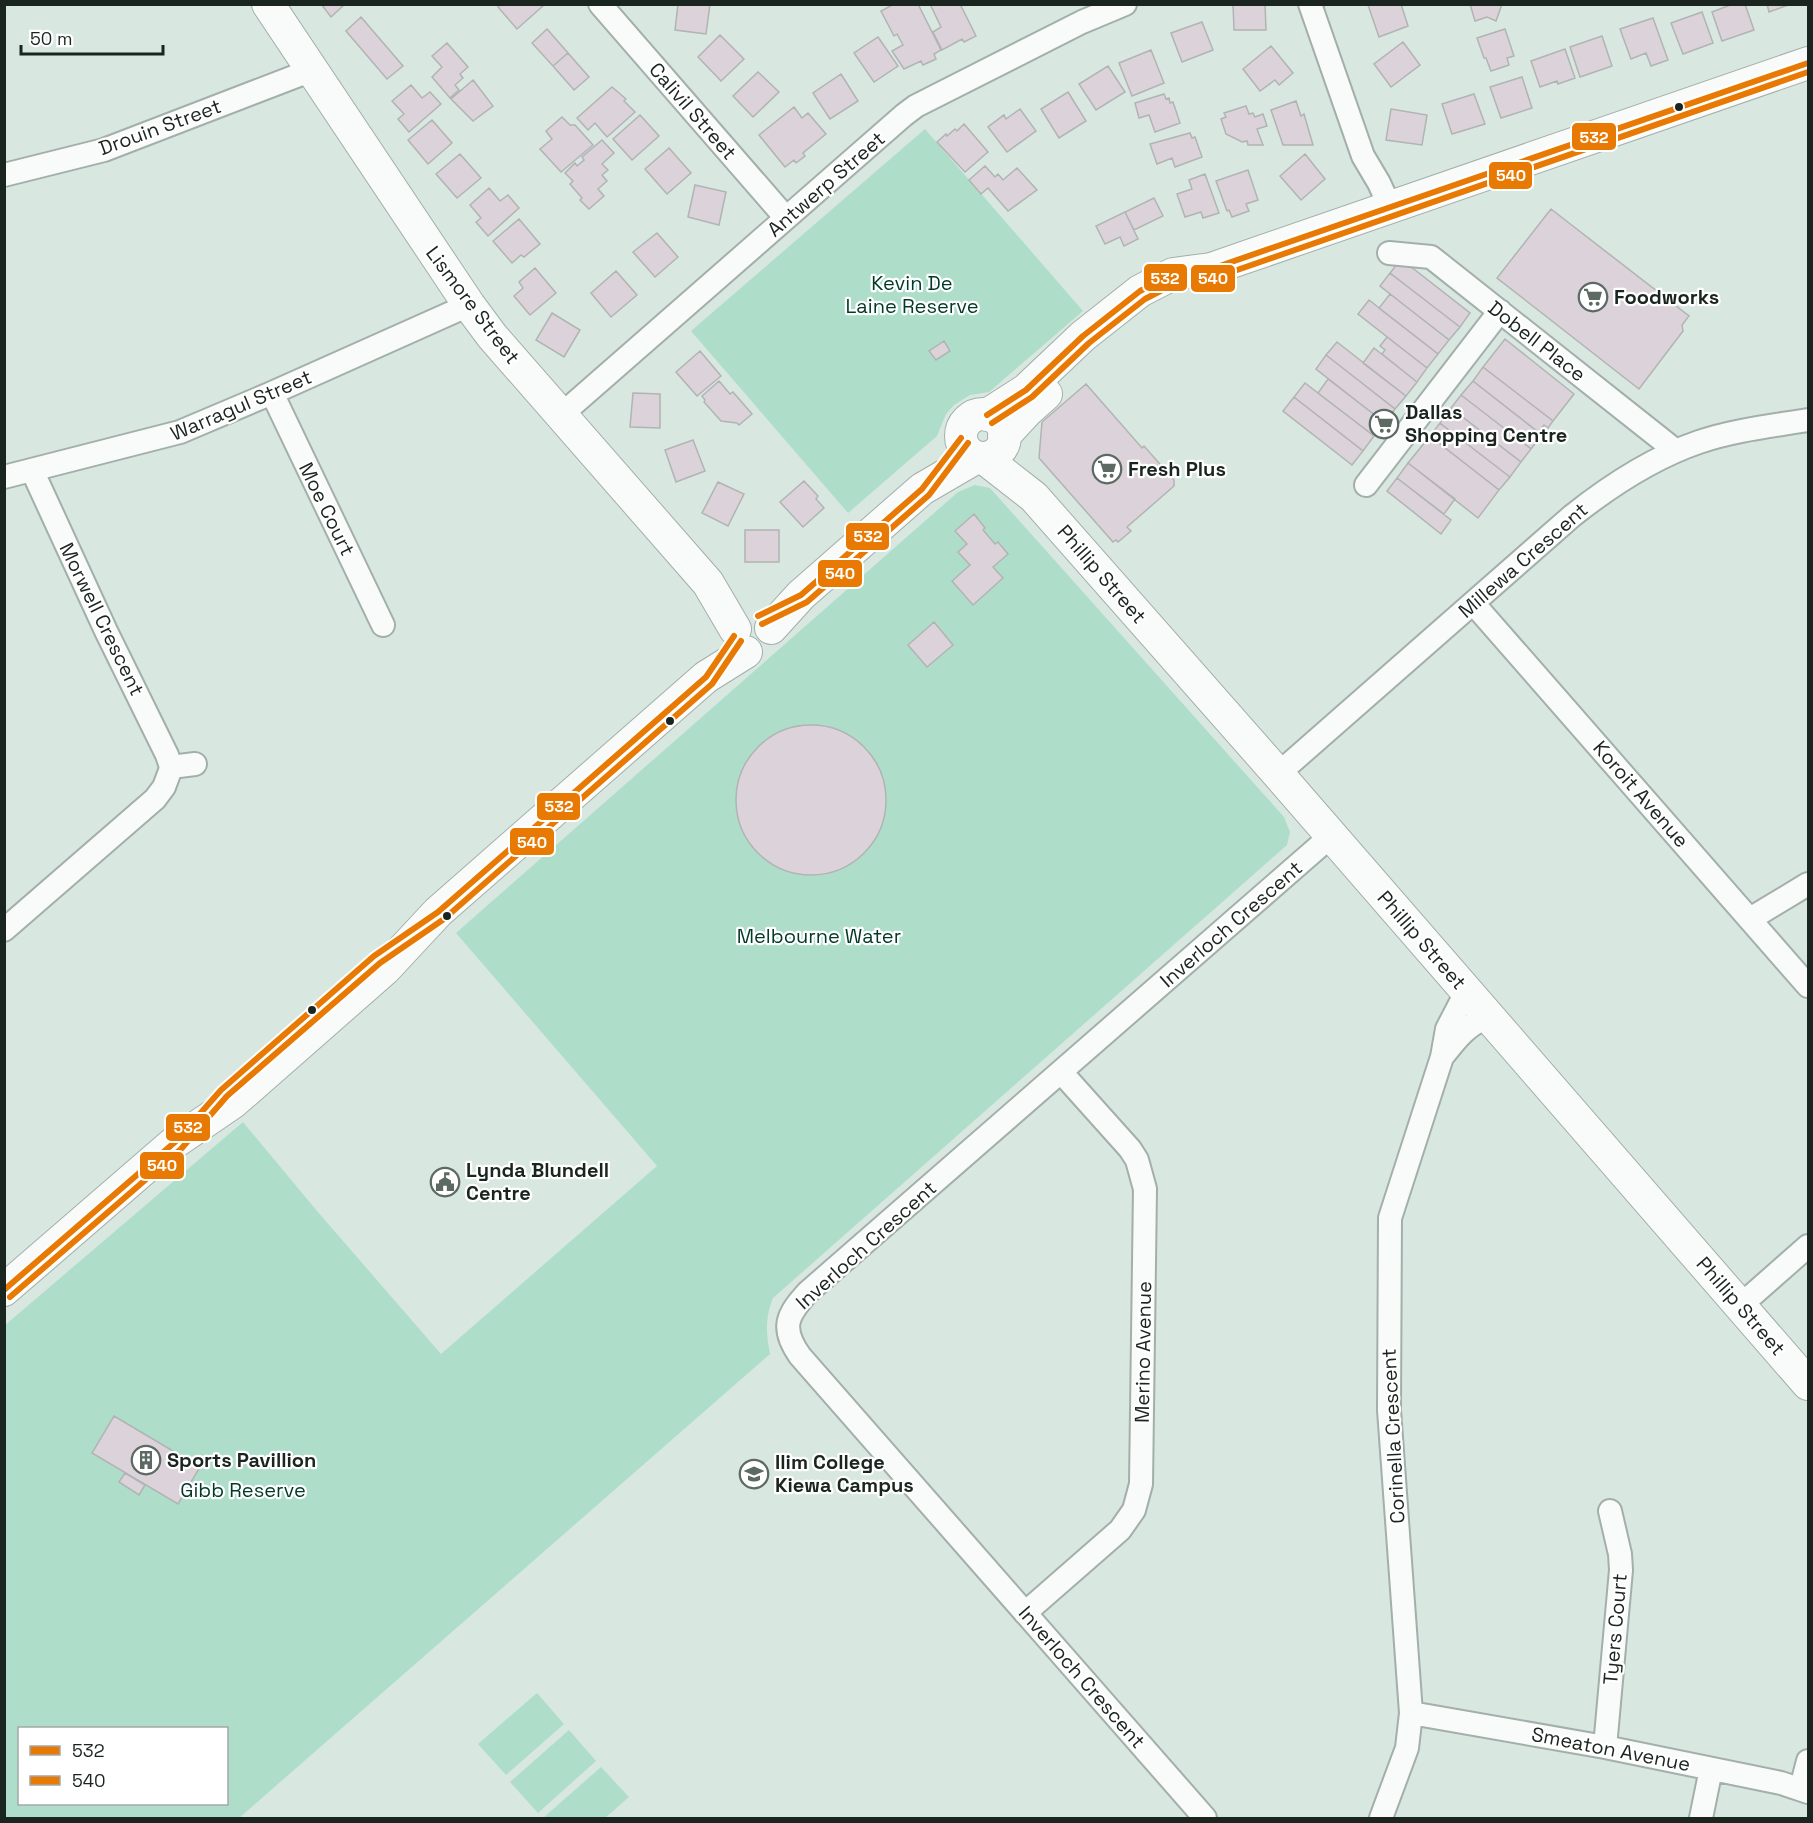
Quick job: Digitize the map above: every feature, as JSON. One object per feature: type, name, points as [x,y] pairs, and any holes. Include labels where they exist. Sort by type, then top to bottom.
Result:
[{"type":"street","name":"Lismore Street","points":[[268,4],[492,336],[749,629]]},
{"type":"street","name":"Antwerp Street","points":[[561,415],[916,106],[1082,22],[1125,4]]},
{"type":"street","points":[[1310,4],[1363,156],[1379,183],[1381,210]]},
{"type":"street","name":"Calivil Street","points":[[612,9],[786,218]]},
{"type":"street","points":[[4,1290],[175,1142],[221,1090],[374,957],[438,912],[706,677],[749,629],[801,595],[922,489],[1028,410],[1132,318],[1211,269],[1809,63]]},
{"type":"street","name":"Drouin Street","points":[[4,175],[104,150],[312,70]]},
{"type":"street","name":"Dobell Place","points":[[1389,253],[1431,257],[1676,451]]},
{"type":"street","name":"Warragul Street","points":[[4,477],[159,439],[272,393],[469,305]]},
{"type":"street","points":[[1366,485],[1500,311]]},
{"type":"street","name":"Moe Court","points":[[272,393],[383,625]]},
{"type":"street","name":"Millewa Crescent","points":[[1278,774],[1593,499],[1623,477],[1676,451],[1724,435],[1809,420]]},
{"type":"street","name":"Phillip Street","points":[[986,441],[1809,1384]]},
{"type":"street","name":"Morwell Crescent","points":[[32,470],[106,631],[160,739],[171,767]]},
{"type":"street","name":"Koroit Avenue","points":[[1473,603],[1809,987]]},
{"type":"street","points":[[4,930],[155,799],[164,788],[171,767],[195,764]]},
{"type":"street","name":"Inverloch Crescent","points":[[1205,1818],[800,1356],[792,1344],[787,1324],[793,1310],[808,1292],[1331,836]]},
{"type":"street","points":[[1750,919],[1809,884]]},
{"type":"street","name":"Corinella Crescent","points":[[1381,1818],[1407,1748],[1411,1713],[1389,1410],[1390,1218],[1442,1057],[1447,1029],[1453,1015],[1479,1005]]},
{"type":"street","name":"Merino Avenue","points":[[1025,1613],[1120,1530],[1134,1510],[1141,1484],[1145,1189],[1139,1167],[1130,1149],[1061,1072]]},
{"type":"street","points":[[1742,1305],[1809,1246]]},
{"type":"street","name":"Tyers Court","points":[[1605,1747],[1621,1570],[1620,1554],[1610,1511]]},
{"type":"street","name":"Smeaton Avenue","points":[[1411,1713],[1605,1747],[1805,1790]]},
{"type":"street","points":[[1805,1790],[1809,1761]]},
{"type":"street","points":[[1701,1818],[1711,1769]]},
{"type":"green space","name":"Kevin De Laine Reserve","points":[[925,129],[1083,311],[989,392],[970,395],[954,405],[946,414],[937,436],[848,513],[691,331]]},
{"type":"green space","points":[[975,485],[990,488],[1284,817],[1290,832],[1287,845],[773,1298],[767,1326],[770,1354],[239,1818],[5,1818],[4,1326],[243,1122],[441,1354],[657,1166],[456,933],[958,492]]},
{"type":"green space","points":[[537,1693],[564,1724],[506,1775],[478,1744]]},
{"type":"green space","points":[[569,1730],[596,1761],[538,1813],[510,1782]]},
{"type":"green space","points":[[601,1767],[629,1797],[605,1818],[543,1818]]},
{"type":"building","points":[[321,4],[345,4],[331,17]]},
{"type":"building","points":[[501,4],[544,5],[517,29],[498,7]]},
{"type":"building","points":[[678,4],[710,4],[706,34],[675,30]]},
{"type":"building","points":[[894,4],[918,4],[941,50],[934,54],[936,59],[923,65],[921,61],[904,69],[892,51],[903,45],[897,34],[894,36],[881,11]]},
{"type":"building","points":[[930,4],[960,4],[976,36],[964,42],[962,39],[942,50],[933,32],[941,27]]},
{"type":"building","points":[[1233,4],[1265,4],[1266,30],[1234,30]]},
{"type":"building","points":[[1401,4],[1408,26],[1379,37],[1368,5]]},
{"type":"building","points":[[1470,4],[1502,4],[1496,21],[1487,17],[1475,21]]},
{"type":"building","points":[[1733,4],[1745,4],[1754,30],[1722,41],[1712,12]]},
{"type":"building","points":[[1767,4],[1791,4],[1769,12]]},
{"type":"building","points":[[1702,12],[1713,43],[1683,54],[1671,23]]},
{"type":"building","points":[[361,17],[403,66],[387,79],[346,31]]},
{"type":"building","points":[[1653,18],[1668,60],[1651,66],[1646,53],[1631,59],[1620,29]]},
{"type":"building","points":[[1202,22],[1213,50],[1182,62],[1171,33]]},
{"type":"building","points":[[547,29],[568,53],[553,66],[532,43]]},
{"type":"building","points":[[1505,29],[1514,56],[1507,58],[1509,65],[1491,71],[1477,38]]},
{"type":"building","points":[[720,35],[744,59],[721,81],[698,57]]},
{"type":"building","points":[[1602,36],[1612,66],[1580,77],[1570,47]]},
{"type":"building","points":[[878,37],[898,66],[874,82],[854,53]]},
{"type":"building","points":[[1403,42],[1420,65],[1391,87],[1374,64]]},
{"type":"building","points":[[447,43],[468,67],[460,74],[463,78],[455,85],[459,90],[450,98],[432,77],[442,67],[432,56]]},
{"type":"building","points":[[1271,46],[1293,73],[1279,85],[1275,80],[1260,91],[1243,69]]},
{"type":"building","points":[[1565,49],[1575,78],[1540,87],[1531,61]]},
{"type":"building","points":[[1151,50],[1164,83],[1132,96],[1119,63]]},
{"type":"building","points":[[568,53],[589,77],[574,90],[553,66]]},
{"type":"building","points":[[1108,66],[1125,92],[1096,110],[1079,84]]},
{"type":"building","points":[[758,72],[779,92],[753,117],[733,96]]},
{"type":"building","points":[[841,74],[858,101],[830,119],[813,93]]},
{"type":"building","points":[[1522,77],[1532,108],[1501,118],[1490,87]]},
{"type":"building","points":[[473,80],[493,106],[473,121],[451,99]]},
{"type":"building","points":[[411,85],[422,98],[430,92],[441,104],[409,132],[398,119],[404,114],[392,101]]},
{"type":"building","points":[[612,87],[626,99],[624,101],[635,112],[607,137],[595,123],[588,130],[577,118]]},
{"type":"building","points":[[1068,92],[1086,121],[1059,138],[1041,109]]},
{"type":"building","points":[[1164,94],[1166,99],[1169,98],[1170,103],[1173,102],[1180,123],[1155,132],[1149,115],[1139,118],[1135,103]]},
{"type":"building","points":[[1474,94],[1485,124],[1452,134],[1442,104]]},
{"type":"building","points":[[1296,101],[1301,116],[1304,114],[1313,145],[1283,145],[1271,110]]},
{"type":"building","points":[[1246,106],[1249,114],[1253,113],[1255,117],[1263,114],[1267,126],[1257,129],[1263,145],[1248,145],[1247,141],[1242,142],[1226,134],[1221,119],[1226,117],[1224,113]]},
{"type":"building","points":[[794,107],[802,118],[808,113],[826,134],[803,153],[805,156],[785,167],[759,135]]},
{"type":"building","points":[[1020,109],[1036,131],[1007,152],[988,127],[1004,115],[1006,119]]},
{"type":"building","points":[[1391,109],[1427,115],[1422,145],[1386,140]]},
{"type":"building","points":[[640,115],[659,136],[632,160],[613,139]]},
{"type":"building","points":[[562,117],[570,125],[575,125],[593,145],[561,172],[540,149],[552,139],[546,131]]},
{"type":"building","points":[[432,120],[452,143],[428,164],[408,140]]},
{"type":"building","points":[[964,124],[988,152],[965,172],[937,142],[955,129],[957,131]]},
{"type":"building","points":[[1190,133],[1192,138],[1195,137],[1202,157],[1175,167],[1172,158],[1157,164],[1150,144]]},
{"type":"building","points":[[602,140],[614,153],[602,164],[608,170],[602,175],[607,181],[598,189],[604,196],[589,209],[580,200],[582,198],[570,184],[573,181],[565,173],[575,163],[577,166],[584,160],[582,157]]},
{"type":"building","points":[[669,148],[691,173],[667,194],[645,169]]},
{"type":"building","points":[[460,154],[481,178],[457,198],[436,174]]},
{"type":"building","points":[[1305,154],[1325,179],[1301,200],[1280,176]]},
{"type":"building","points":[[985,166],[995,177],[998,174],[1003,180],[1017,168],[1037,190],[1008,211],[988,188],[981,194],[969,180]]},
{"type":"building","points":[[1248,170],[1258,200],[1246,204],[1249,211],[1232,217],[1229,210],[1227,211],[1216,181]]},
{"type":"building","points":[[1205,174],[1219,213],[1203,218],[1201,212],[1185,217],[1177,194],[1192,189],[1189,180]]},
{"type":"building","points":[[695,185],[726,192],[719,225],[688,217]]},
{"type":"building","points":[[489,188],[500,201],[508,195],[519,208],[488,236],[476,222],[481,218],[470,205]]},
{"type":"building","points":[[1154,198],[1163,216],[1134,230],[1125,212]]},
{"type":"building","name":"Foodworks","points":[[1551,209],[1689,316],[1682,325],[1683,331],[1639,389],[1497,278]]},
{"type":"building","points":[[1125,212],[1138,239],[1124,246],[1120,237],[1105,244],[1096,226]]},
{"type":"building","points":[[519,219],[540,244],[512,263],[493,241]]},
{"type":"building","points":[[657,233],[678,257],[655,277],[633,252]]},
{"type":"building","points":[[1401,259],[1470,313],[1460,327],[1390,273]]},
{"type":"building","points":[[535,268],[556,293],[530,315],[514,296],[523,288],[519,282]]},
{"type":"building","points":[[616,271],[637,295],[611,317],[591,293]]},
{"type":"building","points":[[1390,273],[1460,327],[1449,340],[1380,286]]},
{"type":"building","points":[[1390,294],[1449,340],[1438,354],[1379,308]]},
{"type":"building","points":[[1369,300],[1438,354],[1427,368],[1358,314]]},
{"type":"building","points":[[552,313],[580,330],[564,357],[536,340]]},
{"type":"building","points":[[1387,337],[1427,368],[1417,382],[1382,354],[1385,350],[1380,346]]},
{"type":"building","points":[[1505,339],[1574,394],[1553,421],[1483,367]]},
{"type":"building","points":[[944,341],[950,351],[936,360],[929,351]]},
{"type":"building","points":[[1337,342],[1406,396],[1395,409],[1326,355]]},
{"type":"building","points":[[1374,348],[1417,382],[1406,396],[1363,363]]},
{"type":"building","points":[[700,351],[721,376],[697,396],[676,372]]},
{"type":"building","points":[[1326,355],[1395,409],[1385,423],[1316,369]]},
{"type":"building","points":[[1483,367],[1553,421],[1548,428],[1544,425],[1538,432],[1473,381]]},
{"type":"building","points":[[1328,379],[1385,423],[1374,436],[1318,393]]},
{"type":"building","points":[[719,381],[730,394],[733,392],[752,414],[739,425],[721,421],[704,402],[702,396]]},
{"type":"building","points":[[1473,381],[1542,435],[1531,449],[1461,395]]},
{"type":"building","points":[[1305,383],[1374,436],[1363,451],[1294,397]]},
{"type":"building","name":"Fresh Plus","points":[[1086,384],[1142,448],[1144,446],[1174,480],[1174,486],[1127,527],[1131,531],[1118,542],[1116,540],[1113,542],[1039,458],[1042,422]]},
{"type":"building","points":[[633,393],[660,394],[660,428],[630,427]]},
{"type":"building","points":[[1461,395],[1531,449],[1521,462],[1451,408]]},
{"type":"building","points":[[1294,397],[1363,451],[1352,465],[1283,411]]},
{"type":"building","points":[[1451,408],[1521,462],[1510,477],[1440,423]]},
{"type":"building","points":[[1440,423],[1510,477],[1499,490],[1430,436]]},
{"type":"building","points":[[1430,436],[1499,490],[1478,518],[1408,463]]},
{"type":"building","points":[[693,440],[705,471],[676,482],[665,450]]},
{"type":"building","points":[[1408,463],[1455,499],[1444,514],[1397,478]]},
{"type":"building","points":[[1397,478],[1451,520],[1441,534],[1387,491]]},
{"type":"building","points":[[804,481],[818,496],[816,499],[824,508],[803,527],[780,502]]},
{"type":"building","points":[[718,482],[744,494],[728,526],[702,513]]},
{"type":"building","points":[[974,514],[985,528],[983,530],[1008,554],[993,567],[1003,578],[973,605],[952,581],[970,565],[958,552],[967,544],[955,531]]},
{"type":"building","points":[[745,530],[779,530],[779,562],[745,562]]},
{"type":"building","points":[[934,622],[953,645],[927,667],[908,645]]},
{"type":"building","points":[[811,725],[840,731],[864,747],[880,771],[886,800],[880,829],[864,853],[840,869],[811,875],[782,869],[758,853],[742,829],[736,800],[742,771],[758,747],[782,731]]},
{"type":"building","name":"Sports Pavillion","points":[[114,1416],[200,1467],[178,1504],[92,1453]]},
{"type":"building","points":[[125,1473],[145,1485],[139,1495],[119,1482]]},
{"type":"transit line","name":"532","points":[[987,415],[1026,390],[1083,336],[1140,291],[1173,274],[1211,269],[1808,63]]},
{"type":"transit line","name":"540","points":[[992,423],[1032,397],[1089,343],[1145,299],[1176,283],[1214,278],[1808,72]]},
{"type":"transit line","name":"532","points":[[758,616],[801,595],[922,489],[961,438]]},
{"type":"transit line","name":"540","points":[[762,624],[807,602],[929,495],[968,443]]},
{"type":"transit line","name":"532","points":[[4,1290],[175,1142],[221,1090],[374,956],[438,912],[706,677],[734,636]]},
{"type":"transit line","name":"540","points":[[10,1297],[181,1149],[227,1096],[380,963],[444,919],[712,684],[741,641]]},
{"type":"place","name":"Foodworks","points":[[1593,297]]},
{"type":"place","name":"Dallas Shopping Centre","points":[[1384,424]]},
{"type":"place","name":"Fresh Plus","points":[[1107,469]]},
{"type":"place","name":"Lynda Blundell Centre","points":[[445,1182]]},
{"type":"place","name":"Sports Pavillion","points":[[146,1460]]},
{"type":"place","name":"Ilim College Kiewa Campus","points":[[754,1474]]},
{"type":"park label","name":"Melbourne Water","points":[[819,936]]},
{"type":"park label","name":"Gibb Reserve","points":[[243,1490]]}]
